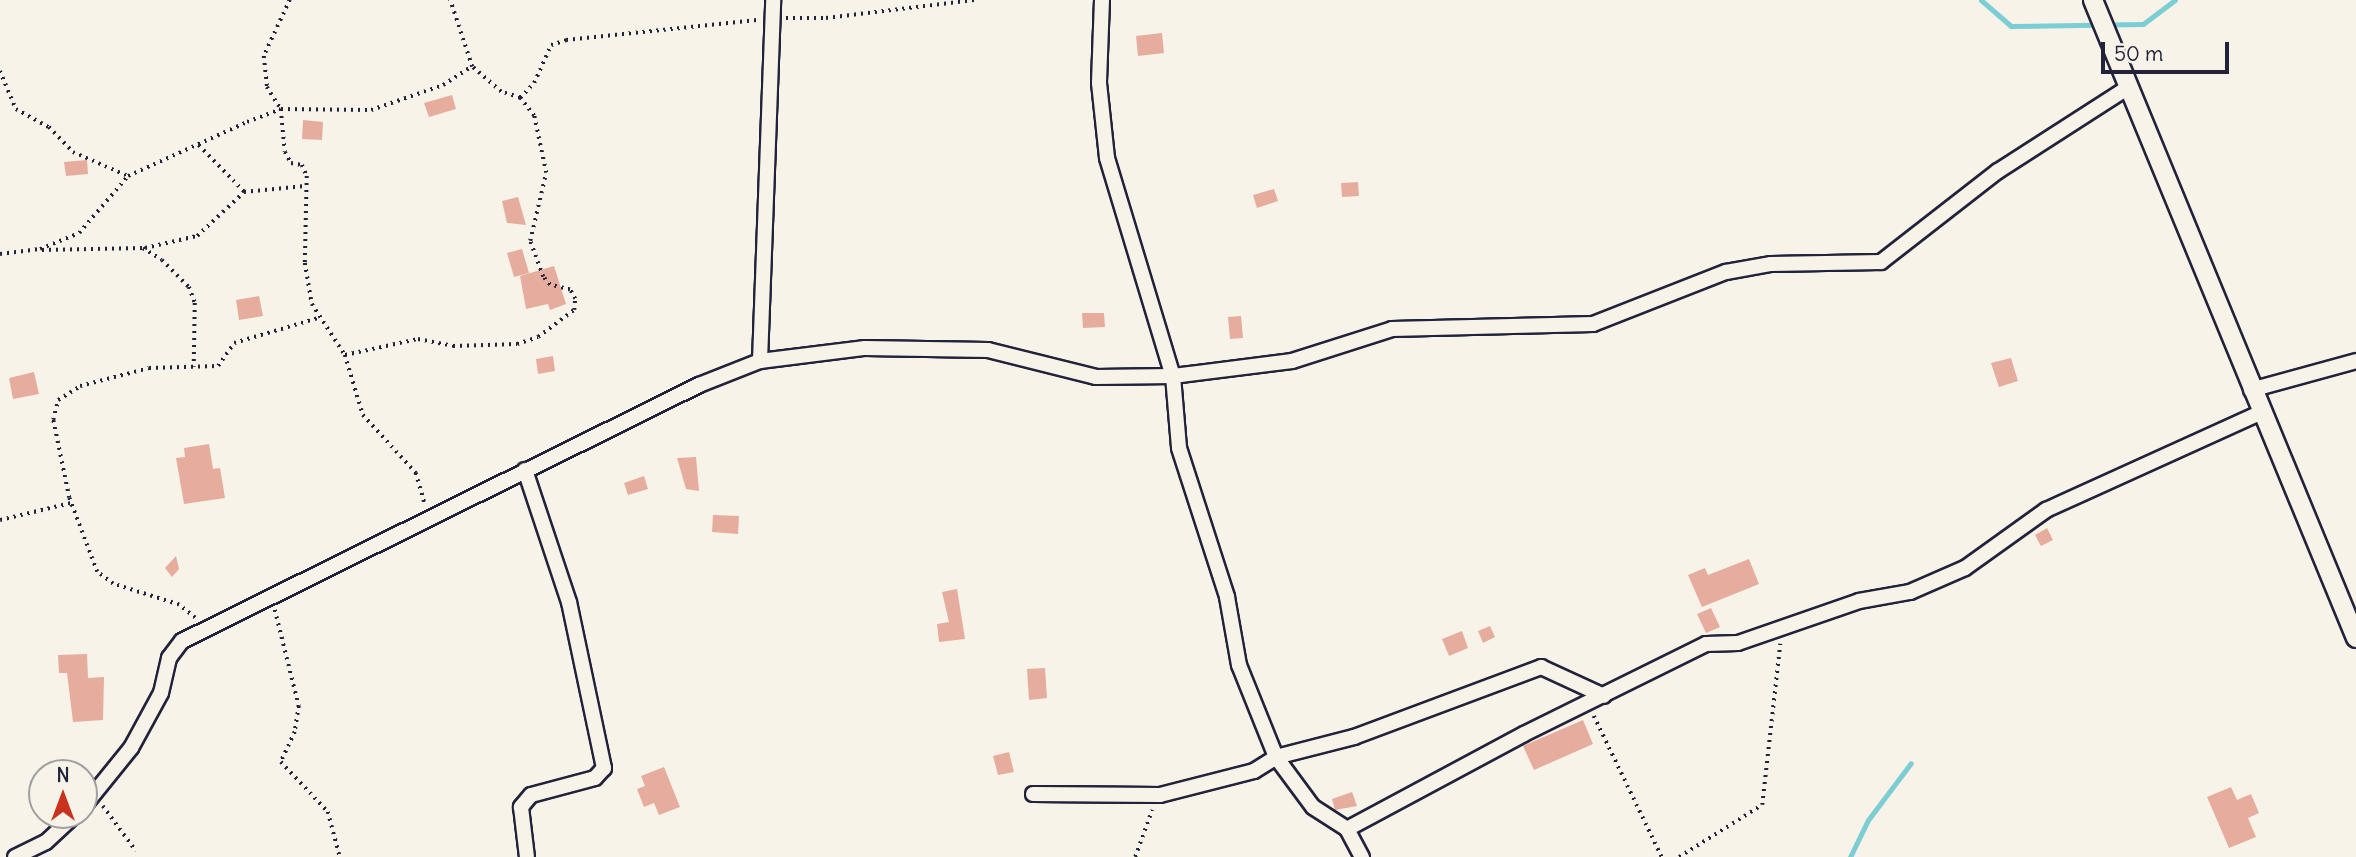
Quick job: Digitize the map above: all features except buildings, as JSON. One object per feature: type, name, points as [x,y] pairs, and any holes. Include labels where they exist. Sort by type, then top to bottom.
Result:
[{"type":"street","points":[[760,361],[772,0]]},
{"type":"street","points":[[1101,0],[1099,83],[1107,158],[1173,376],[1179,448],[1227,597],[1239,665],[1276,757],[1313,807],[1347,829],[1362,857]]},
{"type":"street","points":[[2093,0],[2260,413],[2356,638]]},
{"type":"street","points":[[98,790],[131,748],[161,693],[174,648],[208,628],[430,520],[525,470],[699,385],[760,361],[864,348],[964,349],[988,350],[1096,377],[1173,376],[1292,362],[1392,329],[1593,324],[1726,272],[1772,264],[1881,262],[1998,171],[2129,87]]},
{"type":"street","points":[[2251,390],[2356,361]]},
{"type":"street","points":[[1347,829],[1706,644],[1738,643],[1781,631],[1859,601],[1910,592],[1965,568],[2046,510],[2260,413]]},
{"type":"street","points":[[525,470],[569,602],[604,768],[595,778],[550,786],[531,795],[521,807],[527,857]]},
{"type":"street","points":[[1033,794],[1160,795],[1254,771],[1276,757],[1354,737],[1541,667],[1604,696]]},
{"type":"street","points":[[15,857],[46,842],[60,829]]},
{"type":"path","points":[[289,0],[264,56],[267,87],[281,109],[285,152],[290,163],[302,165],[305,186],[304,263],[318,318],[345,355],[363,415],[416,473],[430,520]]},
{"type":"path","points":[[345,355],[418,339],[453,346],[517,344],[538,337],[574,310],[575,299],[570,290],[550,285],[543,277],[530,241],[546,173],[544,145],[534,116],[520,98],[501,92],[472,67],[450,0]]},
{"type":"path","points":[[520,98],[534,83],[551,45],[566,40],[771,18],[825,18],[974,0]]},
{"type":"path","points":[[40,249],[79,233],[128,176],[281,109],[371,110],[443,85],[472,67]]},
{"type":"path","points":[[0,71],[16,109],[49,127],[74,152],[128,176]]},
{"type":"path","points":[[198,145],[244,192]]},
{"type":"path","points":[[0,254],[40,249],[143,248],[197,236],[244,192],[305,186]]},
{"type":"path","points":[[143,248],[189,286],[195,303],[194,367]]},
{"type":"path","points":[[208,628],[179,605],[113,584],[97,572],[71,503],[53,420],[58,400],[80,386],[164,365],[218,366],[241,340],[318,318]]},
{"type":"path","points":[[0,520],[71,503]]},
{"type":"path","points":[[271,597],[299,706],[295,732],[281,762],[328,811],[340,857]]},
{"type":"path","points":[[1679,857],[1762,805],[1781,631]]},
{"type":"path","points":[[1588,704],[1662,857]]},
{"type":"path","points":[[1135,857],[1160,795]]},
{"type":"path","points":[[98,811],[136,851]]},
{"type":"waterway","points":[[1981,0],[2011,26],[2143,24],[2175,0]]},
{"type":"waterway","points":[[1850,857],[1868,820],[1911,763]]}]
